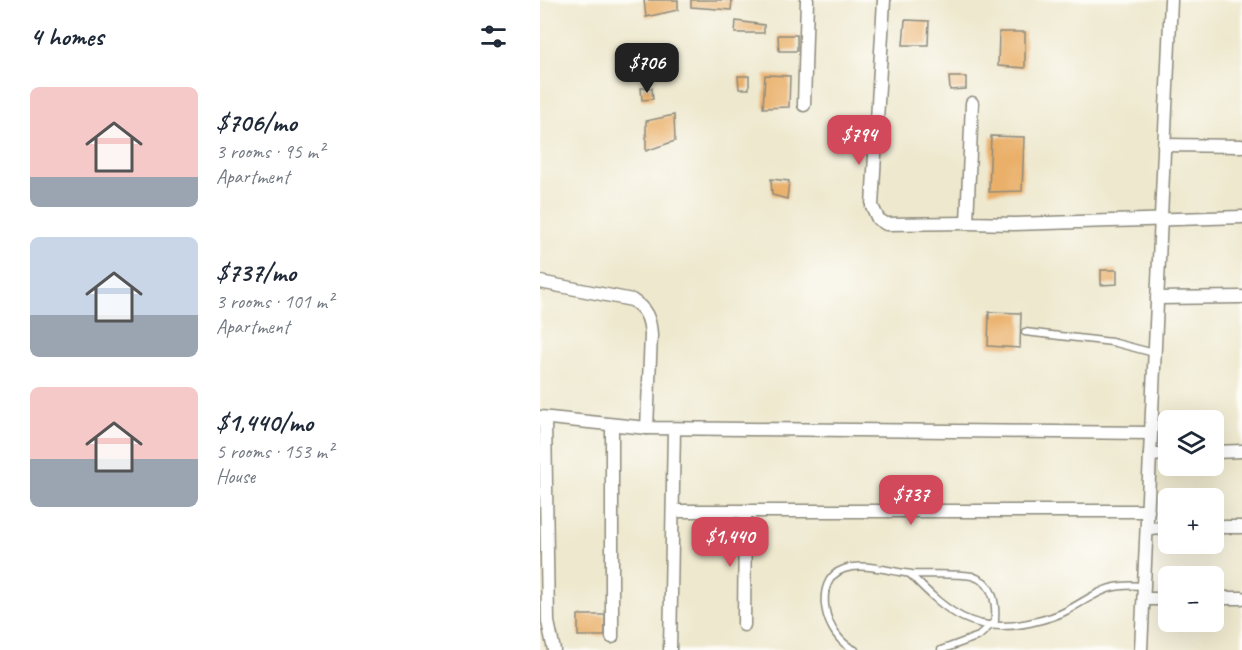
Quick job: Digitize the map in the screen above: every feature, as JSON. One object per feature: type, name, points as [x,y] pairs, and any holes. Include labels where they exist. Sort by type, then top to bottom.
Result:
[{"type":"street","points":[[804,105],[807,0]]},
{"type":"street","points":[[884,0],[872,206],[878,219],[886,224],[1014,225],[1242,217]]},
{"type":"street","points":[[1142,650],[1171,0]]},
{"type":"street","points":[[967,223],[972,103]]},
{"type":"street","points":[[1164,145],[1242,146]]},
{"type":"street","points":[[540,282],[632,300],[642,306],[650,320],[651,335],[647,428]]},
{"type":"street","points":[[1157,298],[1242,297]]},
{"type":"street","points":[[554,650],[548,622],[542,418],[612,426],[674,429],[1151,433]]},
{"type":"street","points":[[612,426],[612,637]]},
{"type":"street","points":[[670,650],[674,429]]},
{"type":"street","points":[[1224,452],[1242,451]]},
{"type":"street","points":[[1150,455],[1158,455]]},
{"type":"street","points":[[674,511],[1148,511]]},
{"type":"street","points":[[744,625],[745,512]]},
{"type":"street","points":[[1224,527],[1242,527]]},
{"type":"street","points":[[1147,529],[1158,528]]},
{"type":"street","points":[[1224,598],[1242,598]]},
{"type":"street","points":[[1144,599],[1158,599]]},
{"type":"lane","points":[[1025,332],[1112,342],[1155,353]]},
{"type":"lane","points":[[855,650],[836,637],[824,609],[834,575],[843,569],[858,566],[910,574],[974,576],[985,583],[996,607],[995,621],[979,636],[941,650]]},
{"type":"lane","points":[[910,574],[948,608],[967,620],[990,628],[1024,624],[1054,617],[1101,589],[1114,585],[1144,586]]},
{"type":"building","points":[[644,0],[678,0],[678,10],[646,17]]},
{"type":"building","points":[[691,0],[732,0],[731,10],[691,7]]},
{"type":"building","points":[[905,20],[929,21],[928,45],[903,45]]},
{"type":"building","points":[[736,21],[764,25],[764,33],[735,33]]},
{"type":"building","points":[[999,32],[1025,32],[1025,68],[998,66]]},
{"type":"building","points":[[778,35],[797,35],[797,51],[779,51]]},
{"type":"building","points":[[765,75],[790,76],[789,107],[763,108]]},
{"type":"building","points":[[738,76],[749,76],[749,89],[739,89]]},
{"type":"building","points":[[949,77],[966,77],[966,89],[950,90]]},
{"type":"building","points":[[641,88],[652,88],[653,99],[642,100]]},
{"type":"building","points":[[674,115],[675,141],[646,151],[646,121]]},
{"type":"building","points":[[991,136],[1024,137],[1022,191],[989,192]]},
{"type":"building","points":[[771,179],[789,181],[787,199],[772,195]]},
{"type":"building","points":[[1101,270],[1117,270],[1117,284],[1101,285]]},
{"type":"building","points":[[989,312],[1021,313],[1020,348],[988,346]]},
{"type":"building","points":[[578,615],[605,615],[605,636],[578,636]]}]
